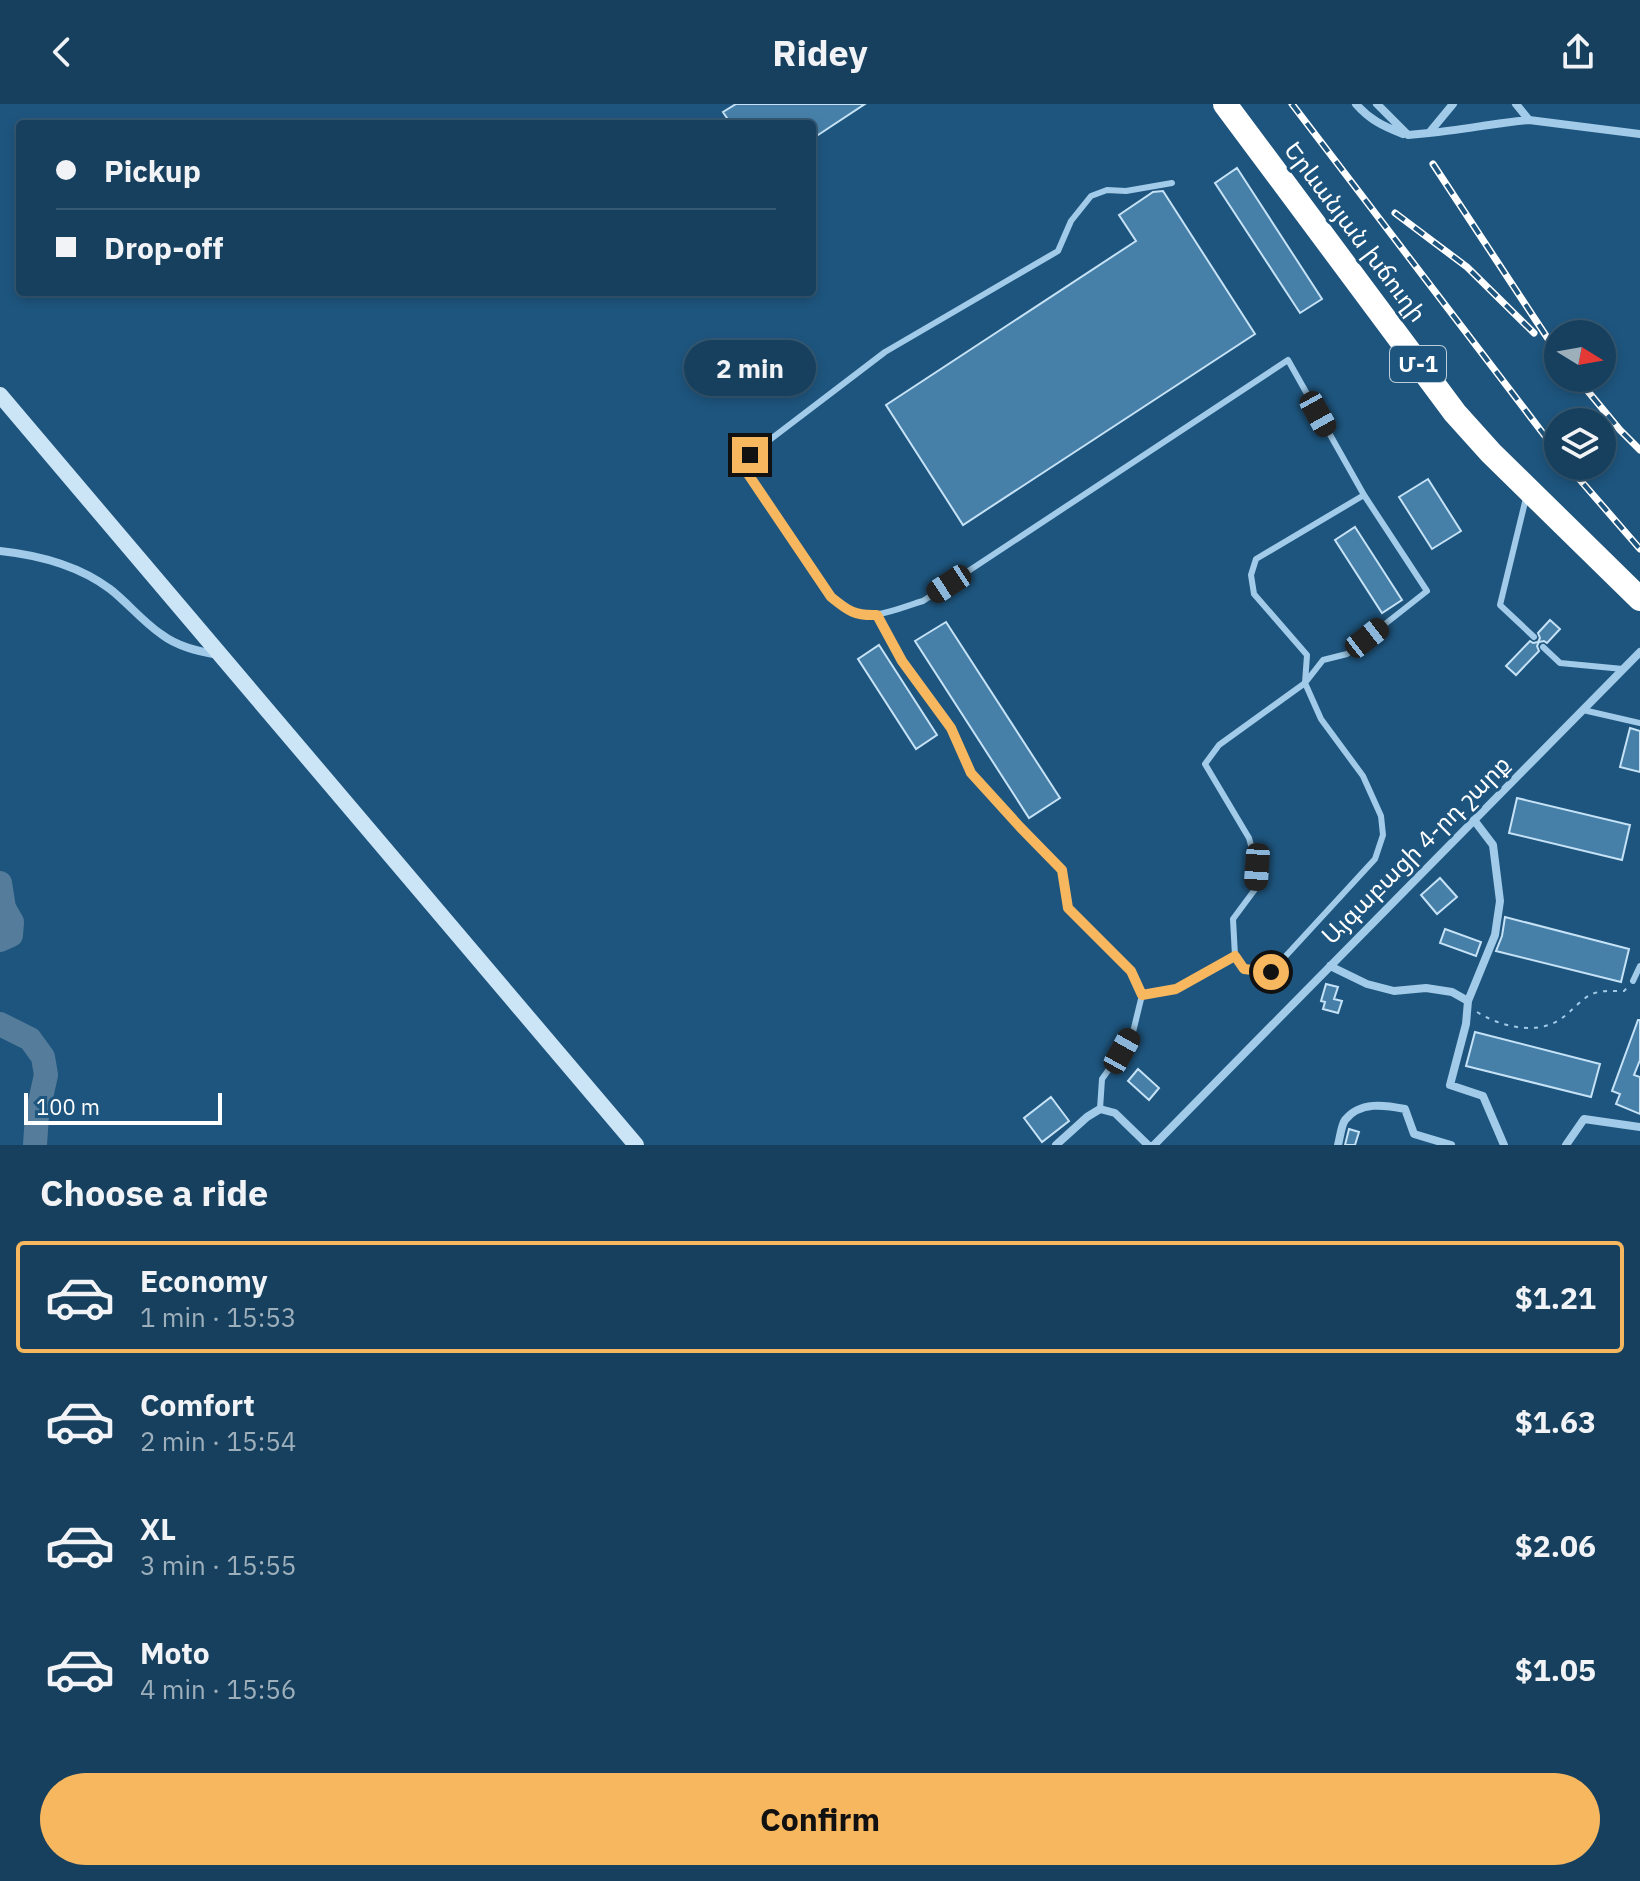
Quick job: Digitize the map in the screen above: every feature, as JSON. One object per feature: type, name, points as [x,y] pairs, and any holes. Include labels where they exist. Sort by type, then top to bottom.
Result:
[{"type":"highway","name":"Երևանյան խճուղի","points":[[1225,104],[1455,413],[1491,453],[1640,599]]},
{"type":"street","points":[[1356,104],[1367,117],[1380,125],[1408,135],[1529,120],[1640,134]]},
{"type":"street","points":[[1377,104],[1408,135]]},
{"type":"street","points":[[1429,133],[1453,104]]},
{"type":"street","points":[[1516,104],[1529,120]]},
{"type":"street","points":[[0,395],[636,1145]]},
{"type":"street","points":[[0,551],[49,560],[90,578],[108,588],[161,635],[190,649],[218,655]]},
{"type":"street","name":"Այգաբացի 4-րդ շարք","points":[[1151,1145],[1640,652]]},
{"type":"street","points":[[1474,820],[1493,845],[1500,901],[1495,935],[1468,1004],[1450,1085],[1483,1096],[1504,1145]]},
{"type":"street","points":[[1330,966],[1367,984],[1394,991],[1426,988],[1452,992],[1468,1004]]},
{"type":"street","points":[[1338,1145],[1344,1121],[1356,1112],[1383,1104],[1405,1109],[1414,1134],[1451,1145]]},
{"type":"street","points":[[1056,1145],[1100,1109],[1115,1113],[1151,1145]]},
{"type":"street","points":[[1566,1145],[1584,1119],[1640,1127]]},
{"type":"lane","points":[[1172,183],[1126,191],[1107,190],[1091,196],[1071,221],[1058,251],[885,352],[750,455],[748,474],[831,597],[845,609],[861,616],[877,615],[923,601],[1288,360],[1364,495],[1427,591],[1347,654],[1323,660],[1305,683],[1219,745],[1205,764],[1249,838],[1257,867],[1256,888],[1233,919],[1235,956],[1244,969],[1271,972],[1375,859],[1383,835],[1381,816],[1363,776],[1321,719],[1305,683],[1307,655],[1254,594],[1251,575],[1256,559],[1364,495]]},
{"type":"lane","points":[[1528,490],[1500,605],[1534,637]]},
{"type":"lane","points":[[877,615],[902,661],[951,728],[971,773],[1062,870],[1068,908],[1131,971],[1142,995],[1133,1032],[1102,1079],[1100,1109]]},
{"type":"lane","points":[[1543,647],[1560,663],[1623,669]]},
{"type":"lane","points":[[1583,710],[1640,723]]},
{"type":"lane","points":[[1142,995],[1176,989],[1235,956]]},
{"type":"lane","points":[[1633,981],[1640,966]]},
{"type":"path","points":[[1468,1004],[1487,1018],[1536,1029],[1559,1021],[1590,995],[1624,991],[1633,981]]},
{"type":"building","points":[[736,104],[865,104],[816,136],[816,120],[728,120],[723,112]]},
{"type":"building","points":[[1237,168],[1322,299],[1300,313],[1215,183]]},
{"type":"building","points":[[1163,191],[1255,334],[963,525],[886,405],[1136,241],[1119,215],[1153,192]]},
{"type":"building","points":[[1428,479],[1461,531],[1432,549],[1399,497]]},
{"type":"building","points":[[1355,527],[1402,600],[1382,613],[1335,540]]},
{"type":"building","points":[[1550,620],[1560,629],[1547,643],[1539,642],[1539,651],[1516,675],[1506,666],[1530,641],[1538,642],[1538,633]]},
{"type":"building","points":[[946,622],[1060,798],[1029,818],[915,641]]},
{"type":"building","points":[[879,645],[937,735],[916,749],[858,659]]},
{"type":"building","points":[[1630,728],[1640,731],[1640,772],[1620,767]]},
{"type":"building","points":[[1517,798],[1630,825],[1622,860],[1509,833]]},
{"type":"building","points":[[1440,878],[1457,897],[1437,914],[1421,895]]},
{"type":"building","points":[[1505,917],[1629,949],[1621,982],[1496,951]]},
{"type":"building","points":[[1445,929],[1481,942],[1476,956],[1440,943]]},
{"type":"building","points":[[1326,984],[1338,987],[1334,999],[1342,1001],[1338,1013],[1323,1009],[1325,1002],[1321,1001]]},
{"type":"building","points":[[1638,1020],[1640,1060],[1634,1075],[1640,1077],[1640,1114],[1616,1104],[1620,1094],[1612,1091]]},
{"type":"building","points":[[1475,1032],[1600,1064],[1591,1097],[1466,1066]]},
{"type":"building","points":[[1138,1069],[1159,1088],[1149,1100],[1128,1081]]},
{"type":"building","points":[[1051,1097],[1069,1121],[1042,1142],[1024,1118]]},
{"type":"building","points":[[1349,1129],[1359,1132],[1355,1145],[1345,1145]]},
{"type":"waterway","points":[[0,883],[4,908],[12,922],[11,935],[0,940]]},
{"type":"waterway","points":[[0,1024],[30,1039],[43,1057],[46,1075],[37,1115],[35,1145]]},
{"type":"railway","points":[[1292,104],[1544,435]]},
{"type":"railway","points":[[1433,164],[1544,333]]},
{"type":"railway","points":[[1395,213],[1467,267],[1534,333]]},
{"type":"railway","points":[[1589,392],[1640,450]]},
{"type":"railway","points":[[1580,480],[1640,549]]},
{"type":"route","points":[[750,455],[748,474],[831,597],[845,609],[861,616],[877,615],[902,661],[951,728],[971,773],[1062,870],[1068,908],[1131,971],[1142,995],[1176,989],[1235,956],[1244,969],[1271,972]]}]
